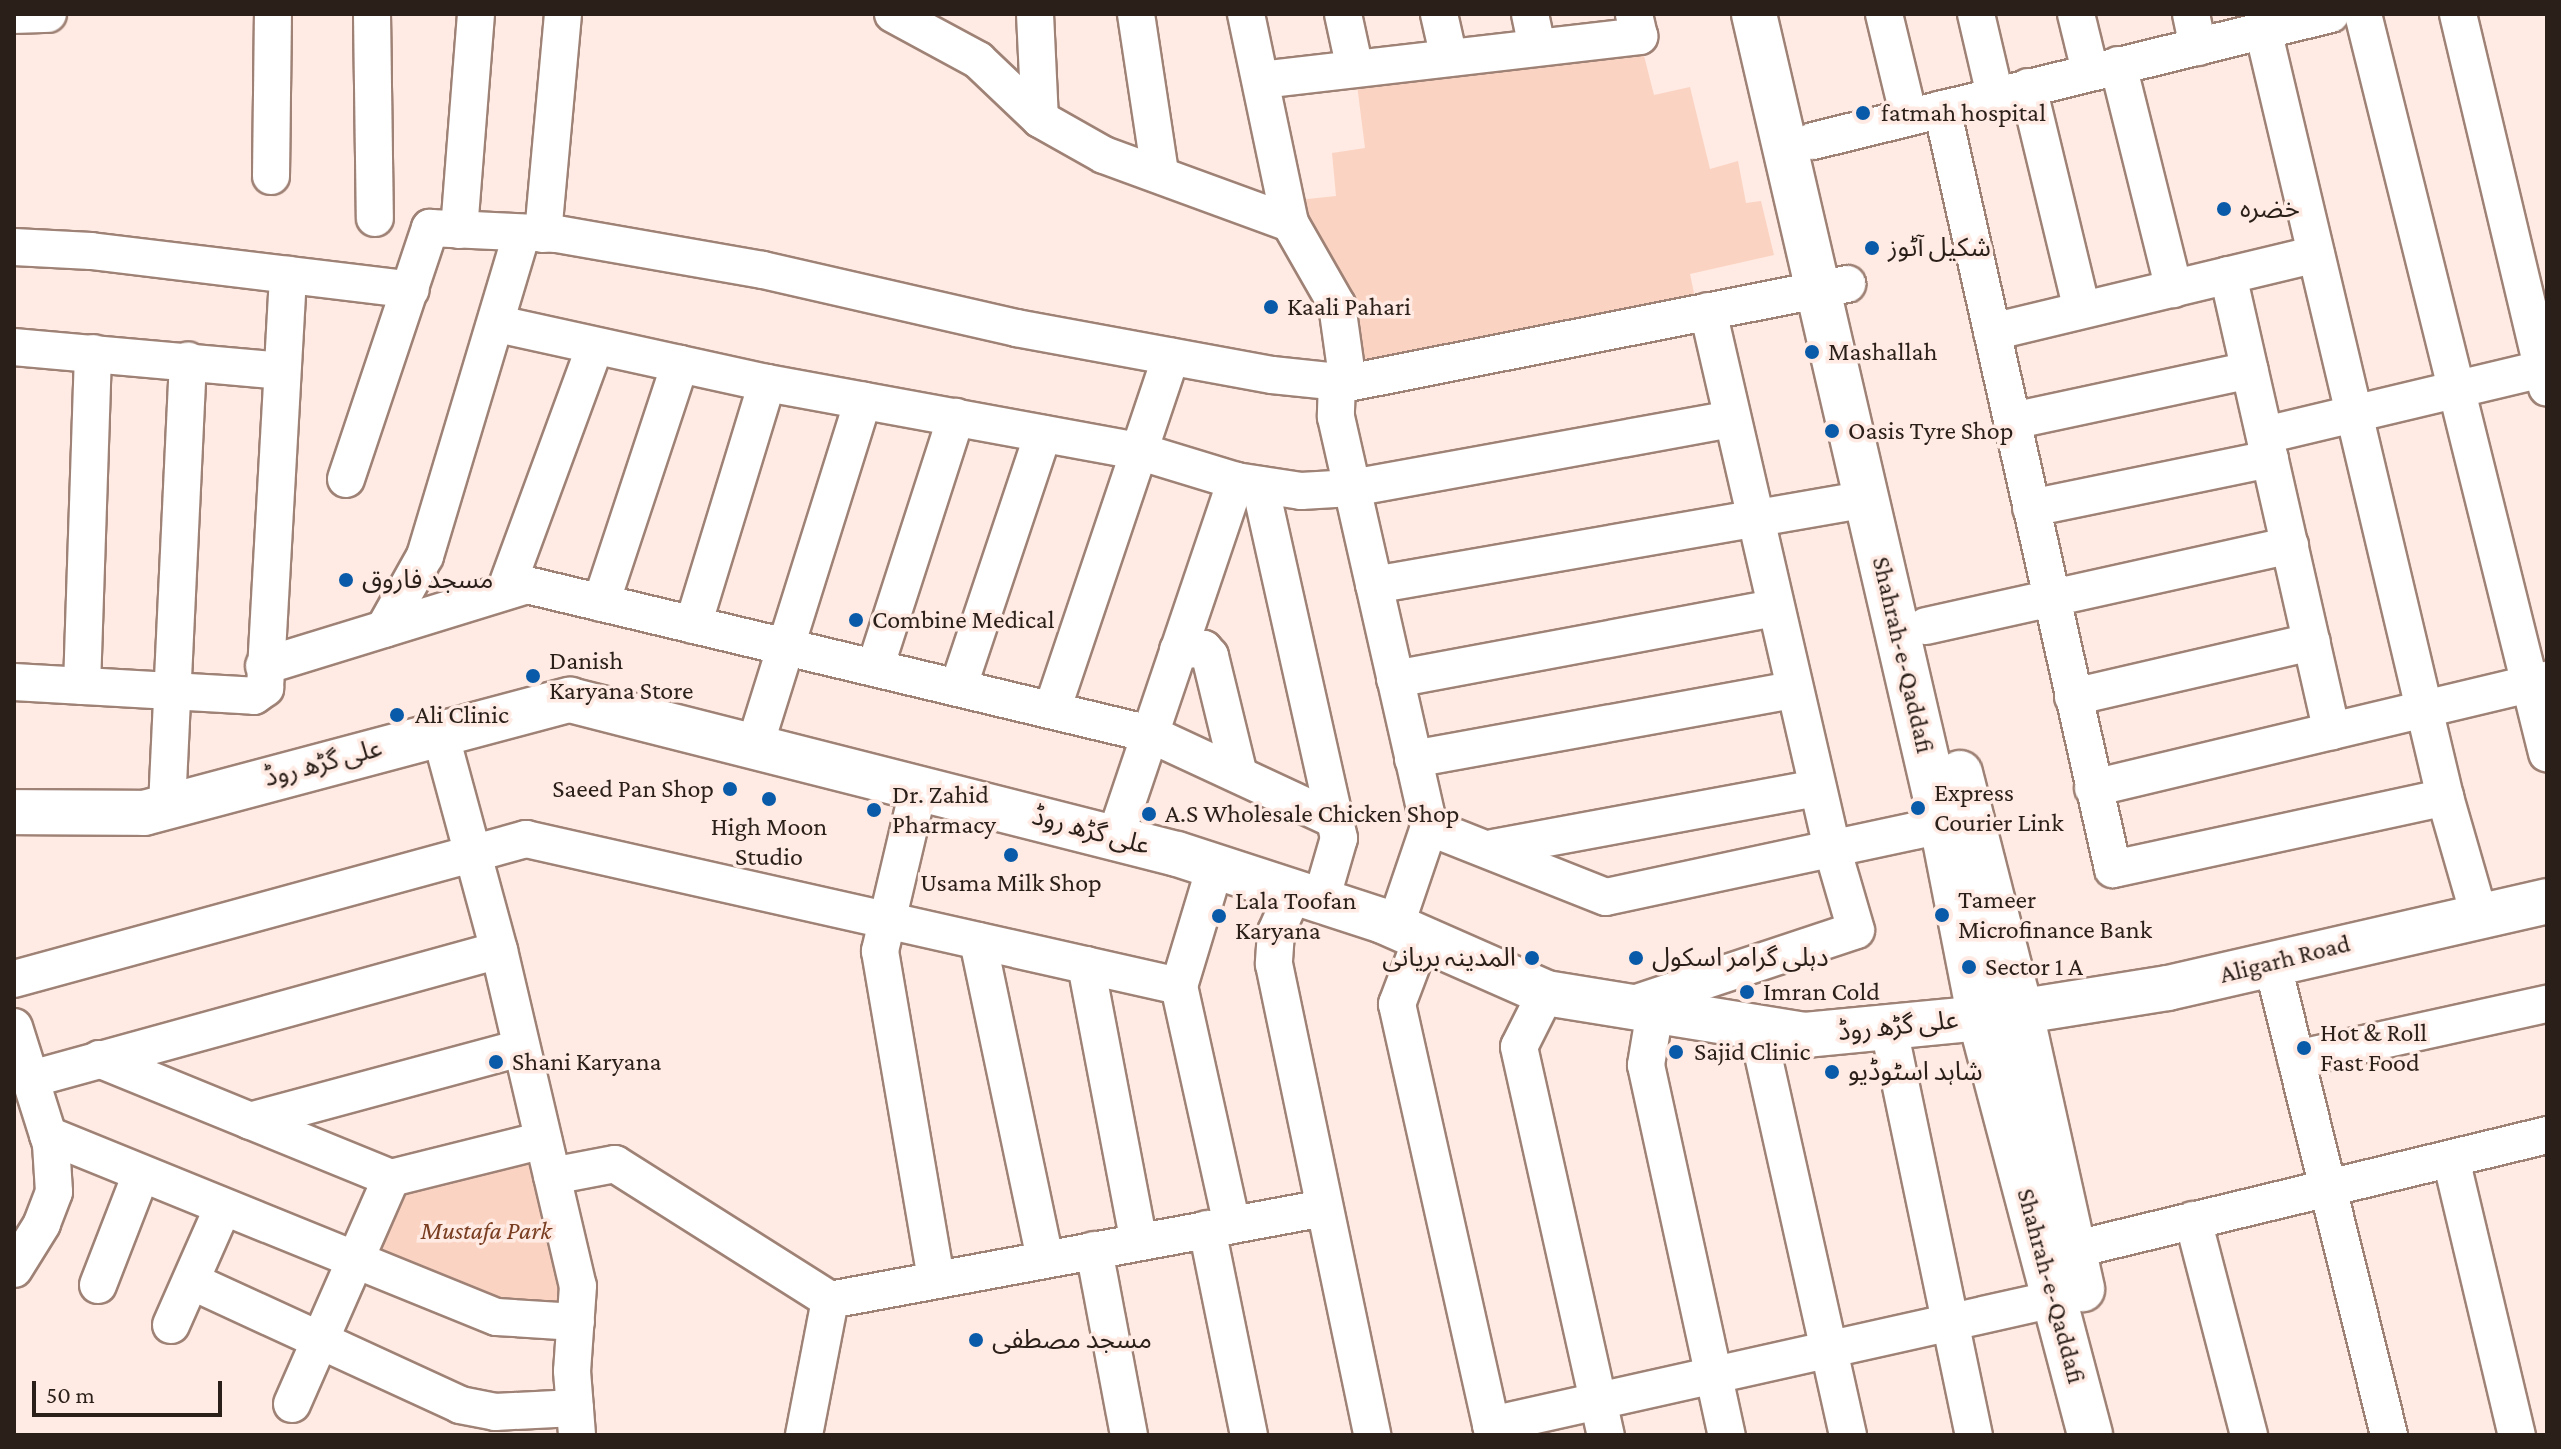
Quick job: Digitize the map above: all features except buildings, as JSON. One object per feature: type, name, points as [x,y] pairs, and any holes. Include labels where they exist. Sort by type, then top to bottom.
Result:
[{"type":"main road","name":"Shahrah-e-Qaddafi","points":[[1754,14],[1926,626],[2054,1299],[2090,1435]]},
{"type":"main road","name":"Shahrah-e-Qaddafi","points":[[1785,14],[1813,141],[1866,499],[1942,825],[2072,1250],[2116,1435]]},
{"type":"main road","name":"علی گڑھ روڈ","points":[[14,812],[144,813],[570,700],[919,786],[1215,867],[1409,932],[1546,993],[1805,1035],[2001,1016]]},
{"type":"main road","name":"Aligarh Road","points":[[2001,1016],[2168,988],[2547,901]]},
{"type":"street","points":[[14,15],[48,14]]},
{"type":"street","points":[[271,176],[273,14]]},
{"type":"street","points":[[372,14],[375,218]]},
{"type":"street","points":[[459,230],[476,14]]},
{"type":"street","points":[[384,629],[425,556],[498,324],[533,233],[563,14]]},
{"type":"street","points":[[893,14],[978,60],[1040,119],[1104,155],[1160,172],[1290,223]]},
{"type":"street","points":[[1035,14],[1040,119]]},
{"type":"street","points":[[1136,14],[1160,172]]},
{"type":"street","points":[[1246,14],[1290,223],[1337,305],[1342,382],[1336,417],[1429,827],[1397,1004],[1492,1430],[1597,1400],[2054,1299]]},
{"type":"street","points":[[1343,14],[1355,69]]},
{"type":"street","points":[[1439,14],[1449,58]]},
{"type":"street","points":[[1261,80],[1449,58],[1534,31],[1639,36],[1634,14]]},
{"type":"street","points":[[1884,14],[1925,113],[1992,332],[2111,865],[2119,869],[2445,797]]},
{"type":"street","points":[[1976,14],[2012,91],[2082,310]]},
{"type":"street","points":[[2076,14],[2104,68],[2174,289]]},
{"type":"street","points":[[1813,141],[2104,68],[2195,30],[2263,30],[2331,14]]},
{"type":"street","points":[[2363,14],[2456,389],[2538,682],[2547,753]]},
{"type":"street","points":[[2031,508],[2267,447],[2354,414],[2456,389],[2546,375],[2458,14]]},
{"type":"street","points":[[2263,30],[2445,797],[2479,915]]},
{"type":"street","points":[[346,479],[430,228],[533,233],[763,270],[1171,357],[1342,382],[1833,287]]},
{"type":"street","points":[[14,247],[411,290]]},
{"type":"street","points":[[1992,332],[2316,254]]},
{"type":"street","points":[[14,682],[254,696],[265,688],[288,275]]},
{"type":"street","points":[[2228,275],[2332,731]]},
{"type":"street","points":[[1708,311],[1794,690],[1832,848],[1856,930],[1852,936],[1641,1009],[1646,1065],[1727,1435]]},
{"type":"street","points":[[498,324],[767,383],[1138,451],[1248,483],[1301,491],[1352,488],[1731,419]]},
{"type":"street","points":[[505,591],[595,346]]},
{"type":"street","points":[[14,347],[188,360],[282,371]]},
{"type":"street","points":[[82,686],[93,353]]},
{"type":"street","points":[[1052,710],[1171,357]]},
{"type":"street","points":[[167,806],[188,360]]},
{"type":"street","points":[[601,603],[680,364]]},
{"type":"street","points":[[2012,421],[2250,370]]},
{"type":"street","points":[[693,625],[767,383]]},
{"type":"street","points":[[755,745],[783,646],[863,401]]},
{"type":"street","points":[[875,668],[956,417]]},
{"type":"street","points":[[958,688],[1043,434]]},
{"type":"street","points":[[1115,838],[1178,650],[1248,483]]},
{"type":"street","points":[[1248,483],[1339,838],[1308,896],[1276,932],[1274,964],[1372,1435]]},
{"type":"street","points":[[1374,585],[1754,522],[1866,499]]},
{"type":"street","points":[[1926,626],[2290,545]]},
{"type":"street","points":[[264,666],[527,585],[1150,734],[1335,820]]},
{"type":"street","points":[[1395,679],[1775,608]]},
{"type":"street","points":[[2073,697],[2312,642]]},
{"type":"street","points":[[1178,650],[1204,649],[1210,656],[1239,775]]},
{"type":"street","points":[[2093,788],[2538,682]]},
{"type":"street","points":[[1413,759],[1794,690]]},
{"type":"street","points":[[191,1281],[460,1405],[576,1422],[578,1286],[499,950],[440,733]]},
{"type":"street","points":[[919,786],[885,919],[880,951],[936,1279]]},
{"type":"street","points":[[1493,848],[1818,788]]},
{"type":"street","points":[[1429,827],[1493,848],[1606,897],[1942,825]]},
{"type":"street","points":[[14,979],[526,839],[1179,986]]},
{"type":"street","points":[[1215,867],[1179,986],[1249,1435]]},
{"type":"street","points":[[978,941],[1045,1259]]},
{"type":"street","points":[[31,1079],[499,950]]},
{"type":"street","points":[[2272,962],[2389,1435]]},
{"type":"street","points":[[1086,965],[1139,1242]]},
{"type":"street","points":[[1546,993],[1519,1047],[1606,1435]]},
{"type":"street","points":[[2296,1059],[2547,1004]]},
{"type":"street","points":[[14,1027],[48,1135],[54,1192],[42,1224],[14,1269]]},
{"type":"street","points":[[1757,1028],[1848,1435]]},
{"type":"street","points":[[1889,1029],[1974,1435]]},
{"type":"street","points":[[250,1121],[521,1048]]},
{"type":"street","points":[[99,1059],[391,1178],[543,1140]]},
{"type":"street","points":[[48,1135],[497,1317],[576,1322]]},
{"type":"street","points":[[2072,1250],[2547,1135]]},
{"type":"street","points":[[2451,1159],[2517,1435]]},
{"type":"street","points":[[552,1176],[615,1164],[830,1300],[1324,1208]]},
{"type":"street","points":[[98,1285],[141,1174]]},
{"type":"street","points":[[292,1404],[391,1178]]},
{"type":"street","points":[[171,1325],[223,1207]]},
{"type":"street","points":[[2193,1220],[2249,1435]]},
{"type":"street","points":[[1094,1250],[1129,1435]]},
{"type":"street","points":[[804,1435],[830,1300]]},
{"type":"green space","points":[[1639,36],[1654,95],[1690,87],[1710,169],[1738,161],[1746,203],[1761,201],[1774,255],[1690,274],[1697,307],[1359,373],[1298,200],[1336,196],[1332,153],[1365,148],[1355,69]]},
{"type":"green space","name":"Mustafa Park","points":[[543,1140],[576,1322],[354,1261],[391,1178]]},
{"type":"place","name":"fatmah hospital","points":[[1863,113]]},
{"type":"place","name":"خضرہ","points":[[2224,209]]},
{"type":"place","name":"شکیل آٹوز","points":[[1872,248]]},
{"type":"place","name":"Kaali Pahari","points":[[1271,307]]},
{"type":"place","name":"Mashallah","points":[[1812,352]]},
{"type":"place","name":"Oasis Tyre Shop","points":[[1832,431]]},
{"type":"place","name":"مسجد فاروق","points":[[346,580]]},
{"type":"place","name":"Combine Medical","points":[[856,620]]},
{"type":"place","name":"Danish Karyana Store","points":[[533,676]]},
{"type":"place","name":"Ali Clinic","points":[[397,715]]},
{"type":"place","name":"Saeed Pan Shop","points":[[730,789]]},
{"type":"place","name":"High Moon Studio","points":[[769,799]]},
{"type":"place","name":"Express Courier Link","points":[[1918,808]]},
{"type":"place","name":"Dr. Zahid Pharmacy","points":[[874,810]]},
{"type":"place","name":"A.S Wholesale Chicken Shop","points":[[1149,814]]},
{"type":"place","name":"Usama Milk Shop","points":[[1011,855]]},
{"type":"place","name":"Tameer Microfinance Bank","points":[[1942,915]]},
{"type":"place","name":"Lala Toofan Karyana","points":[[1219,916]]},
{"type":"place","name":"المدینہ بریانی","points":[[1532,958]]},
{"type":"place","name":"دہلی گرامر اسکول","points":[[1636,958]]},
{"type":"place","name":"Sector 1 A","points":[[1969,967]]},
{"type":"place","name":"Imran Cold","points":[[1747,992]]},
{"type":"place","name":"Hot & Roll Fast Food","points":[[2304,1048]]},
{"type":"place","name":"Sajid Clinic","points":[[1676,1052]]},
{"type":"place","name":"Shani Karyana","points":[[496,1062]]},
{"type":"place","name":"شاہد اسٹوڈیو","points":[[1832,1072]]},
{"type":"place","name":"مسجد مصطفی","points":[[976,1340]]}]
